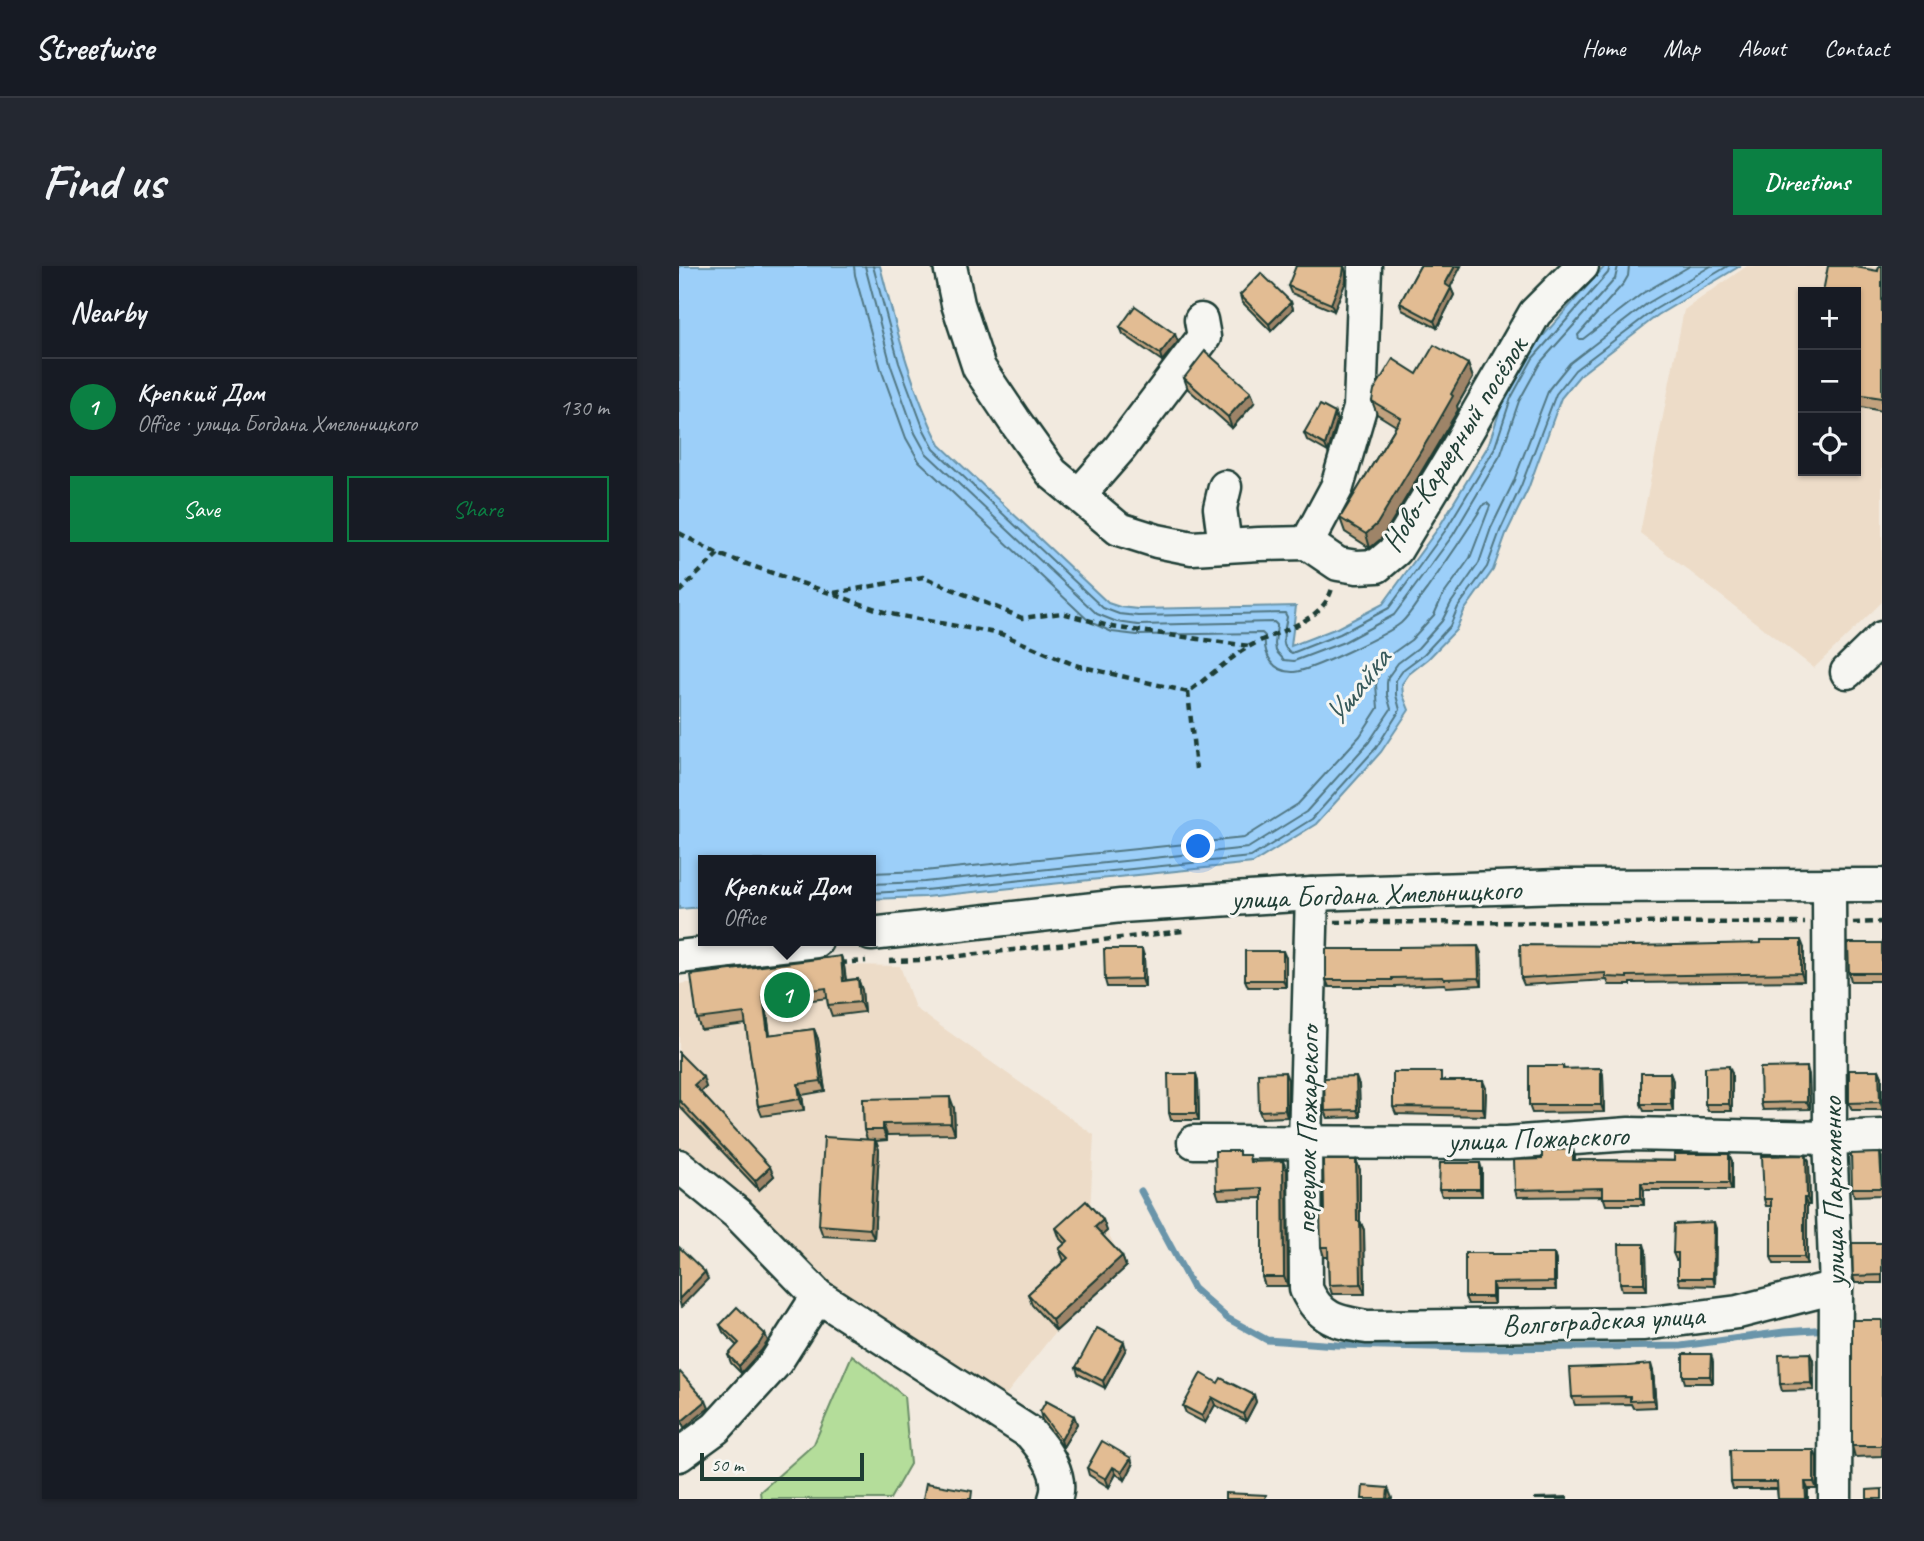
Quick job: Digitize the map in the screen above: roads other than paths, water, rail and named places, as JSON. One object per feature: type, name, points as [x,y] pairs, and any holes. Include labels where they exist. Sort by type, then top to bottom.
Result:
[{"type":"street","points":[[950,266],[958,304],[979,368],[1013,421],[1052,473],[1119,529],[1192,548],[1307,543],[1337,487],[1360,408],[1364,266]]},
{"type":"street","name":"Ново-Карьерный посёлок","points":[[1307,543],[1338,564],[1357,567],[1377,566],[1395,550],[1535,313],[1582,266]]},
{"type":"street","points":[[1079,495],[1120,448],[1204,337],[1201,320]]},
{"type":"street","points":[[1225,487],[1220,508],[1225,546]]},
{"type":"street","points":[[1847,672],[1882,638]]},
{"type":"street","name":"улица Богдана Хмельницкого","points":[[877,952],[1121,906],[1311,908],[1559,886],[1882,885]]},
{"type":"street","name":"улица Пархоменко","points":[[1829,886],[1831,1138],[1836,1287],[1835,1499]]},
{"type":"street","name":"переулок Пожарского","points":[[1311,908],[1305,1142],[1306,1289],[1321,1313],[1344,1323],[1367,1327]]},
{"type":"street","points":[[679,957],[826,952]]},
{"type":"street","name":"улица Пожарского","points":[[1193,1142],[1507,1143],[1629,1133],[1831,1138],[1882,1136]]},
{"type":"street","points":[[679,1166],[738,1214],[818,1296],[1030,1433],[1050,1460],[1060,1497]]},
{"type":"street","name":"Волгоградская улица","points":[[1367,1327],[1644,1324],[1738,1312],[1836,1287]]},
{"type":"street","points":[[679,1455],[716,1428],[776,1362],[818,1296]]},
{"type":"water","name":"Ушайка","points":[[679,266],[880,266],[912,380],[940,445],[1108,603],[1138,609],[1296,606],[1291,646],[1337,628],[1383,604],[1439,527],[1488,446],[1505,395],[1527,354],[1605,266],[1740,266],[1658,315],[1580,375],[1561,398],[1528,489],[1506,534],[1493,570],[1464,611],[1456,630],[1409,674],[1402,684],[1409,710],[1381,752],[1316,824],[1253,863],[925,897],[876,899],[876,855],[698,855],[698,907],[679,909]]},
{"type":"waterway","points":[[1141,1191],[1193,1288],[1227,1318],[1267,1340],[1337,1345],[1478,1348],[1681,1346],[1784,1332],[1829,1329]]},
{"type":"place","name":"Крепкий Дом","points":[[787,995]]}]
